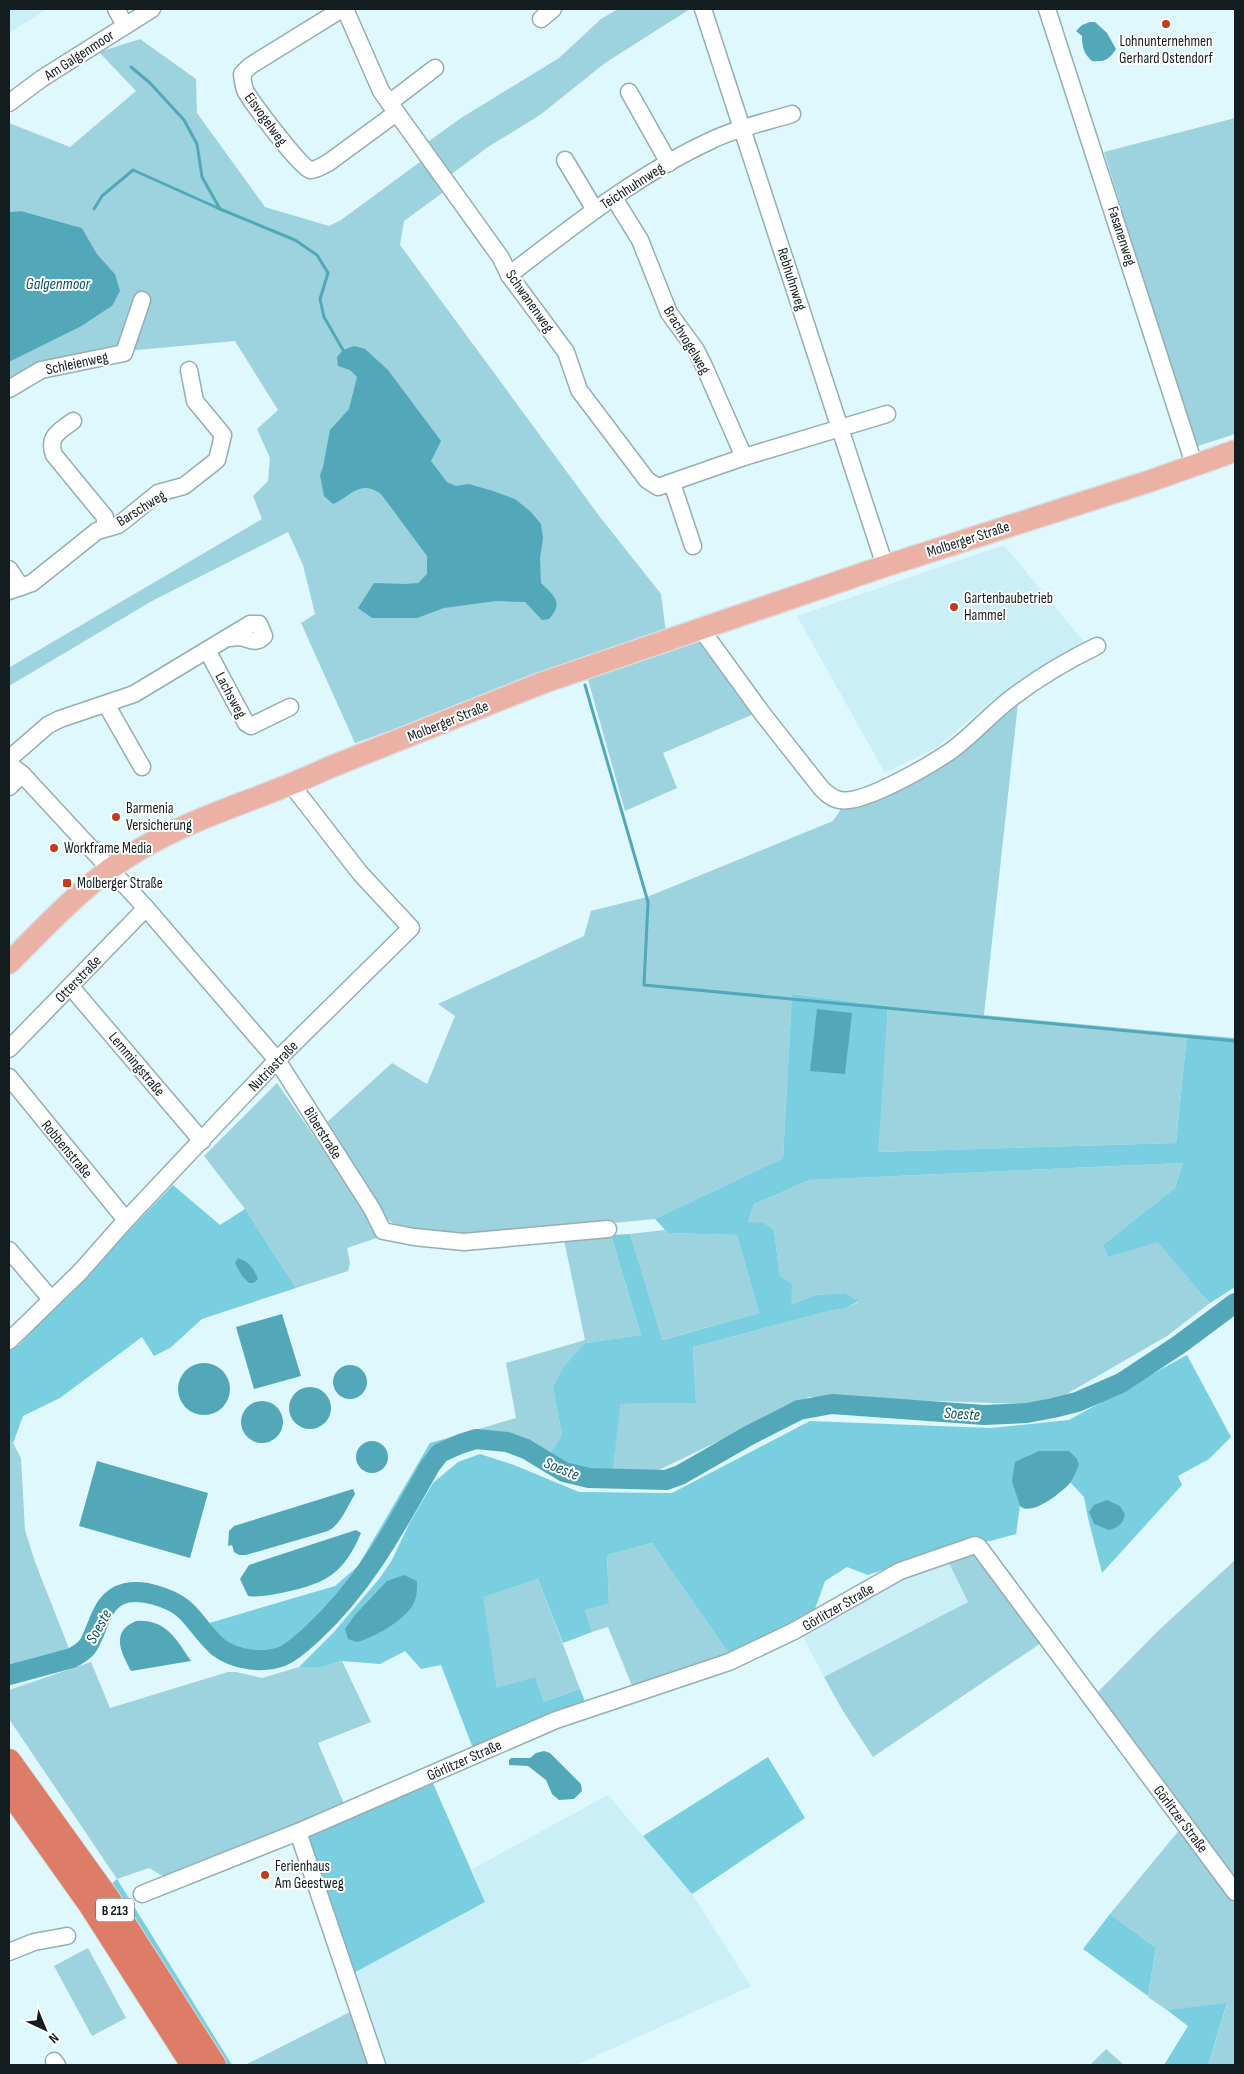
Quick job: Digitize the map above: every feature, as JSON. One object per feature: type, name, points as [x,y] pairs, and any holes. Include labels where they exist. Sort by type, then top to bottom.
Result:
[{"type":"highway","name":"B 213","points":[[9,1761],[108,1899],[214,2065]]},
{"type":"highway","name":"B 213","points":[[9,1790],[90,1904],[193,2065]]},
{"type":"main road","name":"Molberger Straße","points":[[9,963],[68,904],[109,868],[138,850],[194,821],[294,784],[328,768],[542,683],[885,566],[1150,481],[1235,451]]},
{"type":"street","points":[[116,9],[125,25]]},
{"type":"street","name":"Am Galgenmoor","points":[[9,103],[41,79],[152,9]]},
{"type":"street","name":"Schwanenweg","points":[[343,9],[381,91],[501,258],[509,275],[566,352],[579,390],[647,480],[658,486],[672,483],[744,457],[841,429]]},
{"type":"street","name":"Eisvogelweg","points":[[343,9],[250,66],[242,74],[244,90],[286,146],[303,166],[309,170],[319,168],[328,163],[393,108]]},
{"type":"street","name":"Rebhuhnweg","points":[[703,9],[885,566]]},
{"type":"street","name":"Fasanenweg","points":[[1047,9],[1194,464]]},
{"type":"street","points":[[393,108],[436,68]]},
{"type":"street","name":"Teichhuhnweg","points":[[628,92],[669,162]]},
{"type":"street","points":[[743,129],[792,114]]},
{"type":"street","name":"Teichhuhnweg","points":[[509,275],[595,210],[669,162],[714,139],[743,129]]},
{"type":"street","name":"Teichhuhnweg","points":[[564,160],[595,210]]},
{"type":"street","name":"Brachvogelweg","points":[[614,198],[640,240],[669,313],[696,350],[744,457]]},
{"type":"street","name":"Schleienweg","points":[[9,389],[41,370],[124,353],[142,300]]},
{"type":"street","name":"Barschweg","points":[[9,569],[15,589],[32,583],[97,532],[126,520],[158,493],[184,486],[217,460],[223,435],[195,401],[189,370]]},
{"type":"street","points":[[841,429],[887,414]]},
{"type":"street","name":"Barschweg","points":[[73,421],[54,435],[51,446],[54,455],[105,518],[105,528]]},
{"type":"street","points":[[672,483],[694,546]]},
{"type":"street","points":[[701,629],[762,713],[821,788],[840,800],[860,799],[880,791],[952,750],[1012,697],[1078,655],[1097,646]]},
{"type":"street","points":[[9,759],[48,725],[60,719],[134,694],[227,638]]},
{"type":"street","name":"Lachsweg","points":[[207,650],[246,723],[251,726],[290,707]]},
{"type":"street","points":[[106,704],[142,767]]},
{"type":"street","name":"Biberstraße","points":[[9,764],[22,774],[146,908],[277,1060],[372,1209],[383,1231],[414,1237],[464,1242],[608,1229]]},
{"type":"street","points":[[9,787],[22,774]]},
{"type":"street","name":"Nutriastraße","points":[[9,1341],[80,1272],[126,1220],[277,1060],[411,928],[360,873],[297,792],[294,784]]},
{"type":"street","name":"Otterstraße","points":[[9,1049],[146,908]]},
{"type":"street","name":"Lemmingstraße","points":[[71,986],[202,1141]]},
{"type":"street","name":"Robbenstraße","points":[[9,1078],[126,1220]]},
{"type":"street","points":[[9,1250],[51,1299]]},
{"type":"street","name":"Görlitzer Straße","points":[[142,1894],[298,1832],[556,1720],[729,1662],[794,1631],[900,1571],[975,1545],[979,1547],[1235,1892]]},
{"type":"street","points":[[298,1832],[377,2065]]},
{"type":"street","points":[[9,1952],[34,1942],[67,1936]]},
{"type":"shaded area","points":[[9,9],[47,9],[9,33]]},
{"type":"shaded area","points":[[618,9],[690,9],[605,63],[540,115],[488,147],[449,176],[425,144],[461,118],[559,58],[601,19]]},
{"type":"shaded area","points":[[140,39],[196,79],[197,113],[265,207],[329,226],[341,220],[424,159],[445,191],[404,221],[400,245],[600,517],[661,594],[666,633],[355,743],[301,623],[315,614],[303,565],[288,532],[152,601],[9,686],[10,667],[262,519],[253,496],[268,481],[270,458],[257,429],[278,410],[235,341],[126,351],[9,388],[9,362],[80,327],[112,306],[115,274],[97,254],[82,228],[21,211],[9,212],[9,123],[70,147],[136,91],[99,52]]},
{"type":"shaded area","points":[[1235,118],[1235,434],[1195,447],[1104,152]]},
{"type":"shaded area","points":[[1004,545],[1085,643],[995,698],[936,748],[885,773],[797,616]]},
{"type":"shaded area","points":[[697,638],[756,713],[663,753],[677,788],[625,811],[587,676]]},
{"type":"shaded area","points":[[1018,703],[984,1015],[1187,1034],[1176,1143],[877,1152],[888,1006],[792,994],[783,1158],[655,1219],[463,1237],[397,1226],[387,1219],[325,1124],[392,1063],[427,1084],[455,1016],[438,1004],[584,936],[591,911],[647,897],[833,821],[843,806],[953,759]]},
{"type":"shaded area","points":[[792,994],[888,1006],[878,1152],[1176,1143],[1187,1034],[1235,1038],[1235,1287],[1210,1303],[1158,1242],[1108,1257],[1103,1245],[1175,1188],[1183,1163],[810,1180],[754,1204],[748,1222],[764,1223],[774,1231],[780,1276],[792,1285],[791,1305],[814,1295],[845,1293],[858,1301],[847,1308],[829,1311],[693,1347],[696,1403],[620,1404],[613,1470],[587,1471],[549,1455],[562,1435],[553,1387],[564,1367],[585,1343],[641,1335],[611,1235],[630,1234],[662,1340],[759,1313],[737,1235],[668,1233],[655,1219],[783,1158]]},
{"type":"shaded area","points":[[277,1083],[379,1230],[380,1237],[347,1248],[350,1263],[348,1271],[296,1288],[245,1209],[204,1156]]},
{"type":"shaded area","points":[[1183,1163],[1175,1188],[1103,1245],[1108,1257],[1158,1241],[1210,1303],[1167,1336],[1065,1395],[1027,1404],[809,1397],[657,1471],[613,1470],[619,1404],[696,1403],[693,1347],[829,1311],[847,1308],[858,1302],[845,1293],[814,1295],[791,1305],[780,1276],[774,1231],[748,1222],[754,1204],[810,1180]]},
{"type":"shaded area","points":[[173,1185],[220,1225],[245,1209],[296,1288],[202,1319],[170,1348],[154,1356],[142,1337],[60,1398],[23,1416],[13,1443],[9,1440],[9,1351],[19,1345]]},
{"type":"shaded area","points":[[665,1230],[668,1233],[737,1235],[759,1313],[661,1340],[630,1234]]},
{"type":"shaded area","points":[[611,1235],[641,1335],[585,1343],[553,1387],[562,1435],[549,1455],[508,1438],[473,1434],[472,1431],[516,1418],[506,1363],[585,1340],[564,1240]]},
{"type":"shaded area","points":[[1187,1355],[1231,1437],[1209,1459],[1178,1476],[1182,1485],[1102,1573],[1084,1497],[1070,1482],[1079,1465],[1017,1494],[1020,1506],[1016,1534],[990,1541],[961,1543],[868,1575],[847,1567],[825,1581],[815,1609],[730,1655],[652,1543],[607,1555],[609,1604],[585,1610],[592,1632],[563,1643],[538,1579],[483,1597],[497,1688],[535,1677],[543,1702],[580,1689],[586,1704],[474,1751],[441,1665],[421,1669],[405,1651],[380,1664],[342,1661],[321,1667],[299,1667],[333,1633],[379,1579],[392,1560],[409,1524],[433,1483],[458,1462],[480,1454],[514,1465],[579,1492],[672,1493],[810,1421],[991,1428],[1069,1420]]},
{"type":"shaded area","points":[[472,1431],[473,1434],[434,1454],[362,1572],[335,1607],[287,1648],[261,1653],[230,1646],[206,1624],[335,1586],[358,1566],[430,1443]]},
{"type":"shaded area","points":[[9,1440],[13,1443],[21,1458],[25,1530],[35,1562],[70,1651],[9,1666]]},
{"type":"shaded area","points":[[652,1543],[730,1655],[633,1688],[608,1627],[592,1632],[585,1610],[609,1604],[607,1555]]},
{"type":"shaded area","points":[[971,1549],[1041,1643],[873,1757],[843,1711],[824,1677],[968,1602],[947,1559]]},
{"type":"shaded area","points":[[947,1559],[968,1602],[824,1677],[801,1633],[903,1576]]},
{"type":"shaded area","points":[[1235,1560],[1235,1886],[1094,1696],[1158,1631]]},
{"type":"shaded area","points":[[538,1579],[580,1689],[543,1702],[497,1688],[482,1597]]},
{"type":"shaded area","points":[[342,1661],[371,1722],[318,1743],[345,1806],[168,1879],[149,1868],[117,1879],[9,1719],[9,1690],[91,1662],[110,1708],[228,1672],[262,1678],[299,1667],[321,1667]]},
{"type":"shaded area","points":[[768,1757],[805,1818],[692,1894],[643,1836]]},
{"type":"shaded area","points":[[432,1781],[485,1902],[350,1975],[305,1836]]},
{"type":"shaded area","points":[[608,1795],[692,1894],[751,1986],[576,2065],[381,2065],[350,1975],[485,1902],[472,1869]]},
{"type":"shaded area","points":[[1181,1828],[1235,1901],[1235,2065],[1208,2065],[1227,2004],[1167,2010],[1148,1997],[1156,1948],[1110,1914]]},
{"type":"shaded area","points":[[117,1879],[232,2065],[220,2065],[109,1886]]},
{"type":"shaded area","points":[[1110,1914],[1156,1948],[1148,1996],[1083,1949]]},
{"type":"shaded area","points":[[88,1948],[126,2018],[92,2036],[54,1966]]},
{"type":"shaded area","points":[[1227,2003],[1208,2065],[1164,2065],[1188,2026],[1167,2010]]},
{"type":"shaded area","points":[[352,2011],[372,2065],[245,2065]]},
{"type":"shaded area","points":[[1106,2049],[1124,2065],[1090,2065]]},
{"type":"water","points":[[1095,22],[1107,33],[1116,49],[1106,60],[1092,61],[1084,50],[1082,36],[1076,31],[1082,25]]},
{"type":"water","name":"Galgenmoor","points":[[21,211],[82,228],[97,254],[115,274],[120,291],[112,306],[80,327],[9,362],[9,212]]},
{"type":"water","points":[[354,346],[365,349],[388,370],[441,441],[431,461],[447,482],[456,486],[469,484],[515,499],[531,512],[541,524],[543,538],[540,558],[541,583],[556,600],[556,608],[549,619],[542,620],[525,602],[496,601],[444,608],[417,618],[372,618],[358,608],[374,583],[418,583],[427,574],[427,556],[381,494],[367,488],[361,488],[333,504],[324,496],[320,475],[330,430],[349,409],[357,377],[350,370],[338,366],[337,357],[343,350]]},
{"type":"water","points":[[817,1009],[852,1013],[845,1074],[810,1071]]},
{"type":"water","points":[[238,1258],[245,1261],[253,1269],[258,1279],[254,1283],[249,1283],[242,1276],[235,1263]]},
{"type":"water","points":[[282,1314],[301,1376],[254,1389],[236,1327]]},
{"type":"water","points":[[199,1363],[209,1363],[218,1367],[226,1375],[230,1389],[226,1403],[218,1411],[209,1415],[199,1415],[190,1411],[182,1403],[178,1394],[178,1384],[182,1375],[190,1367]]},
{"type":"water","points":[[350,1365],[357,1366],[362,1370],[366,1375],[366,1389],[362,1394],[357,1398],[350,1399],[343,1398],[338,1394],[334,1389],[333,1382],[334,1375],[338,1370],[343,1366]]},
{"type":"water","points":[[314,1387],[322,1390],[328,1396],[331,1408],[328,1420],[322,1426],[306,1429],[298,1426],[292,1420],[289,1404],[292,1396],[298,1390]]},
{"type":"water","points":[[266,1401],[274,1404],[280,1410],[283,1422],[280,1434],[274,1440],[258,1443],[250,1440],[244,1434],[241,1418],[244,1410],[250,1404]]},
{"type":"water","points":[[372,1441],[383,1446],[388,1457],[383,1468],[372,1473],[361,1468],[356,1457],[361,1446]]},
{"type":"water","points":[[1039,1451],[1069,1451],[1077,1459],[1079,1465],[1071,1481],[1060,1492],[1038,1506],[1025,1509],[1020,1506],[1012,1481],[1015,1462]]},
{"type":"water","points":[[97,1461],[208,1493],[190,1558],[79,1526]]},
{"type":"water","points":[[353,1489],[355,1494],[343,1515],[337,1524],[328,1531],[246,1555],[239,1555],[234,1552],[232,1545],[228,1546],[229,1531],[234,1526]]},
{"type":"water","points":[[1107,1500],[1120,1506],[1125,1514],[1120,1525],[1109,1530],[1094,1524],[1089,1512],[1094,1505]]},
{"type":"water","points":[[356,1530],[361,1533],[348,1558],[341,1567],[323,1580],[313,1585],[286,1592],[248,1596],[240,1579],[249,1565]]},
{"type":"water","points":[[404,1575],[417,1581],[417,1590],[413,1605],[403,1617],[388,1628],[357,1642],[348,1639],[345,1629],[355,1615],[387,1581]]},
{"type":"water","points":[[136,1621],[155,1623],[163,1627],[175,1638],[191,1661],[131,1671],[121,1650],[120,1637],[128,1626]]},
{"type":"water","points":[[544,1751],[550,1753],[581,1784],[582,1791],[574,1799],[559,1800],[552,1794],[546,1780],[528,1766],[509,1765],[511,1758],[530,1758],[536,1753]]},
{"type":"waterway","points":[[131,67],[150,83],[184,120],[197,144],[202,177],[220,209]]},
{"type":"waterway","points":[[94,209],[102,196],[133,170],[295,240],[317,255],[328,273],[320,299],[324,317],[343,350]]},
{"type":"waterway","points":[[585,685],[648,902],[644,985],[1235,1041]]},
{"type":"waterway","name":"Soeste","points":[[9,1675],[72,1658],[80,1653],[89,1644],[102,1614],[111,1601],[118,1596],[133,1592],[155,1595],[168,1599],[178,1605],[191,1616],[209,1639],[218,1647],[233,1655],[258,1660],[283,1656],[295,1649],[332,1615],[364,1575],[405,1511],[430,1466],[440,1453],[476,1439],[507,1442],[526,1449],[564,1472],[589,1478],[666,1480],[680,1475],[748,1436],[799,1410],[832,1404],[984,1415],[1027,1413],[1077,1402],[1121,1383],[1180,1344],[1235,1303]]},
{"type":"place","name":"Lohnunternehmen Gerhard Ostendorf","points":[[1166,24]]},
{"type":"place","name":"Gartenbaubetrieb Hammel","points":[[954,607]]},
{"type":"place","name":"Barmenia Versicherung","points":[[116,817]]},
{"type":"place","name":"Workframe Media","points":[[54,848]]},
{"type":"place","name":"Molberger Straße","points":[[67,883]]},
{"type":"place","name":"Ferienhaus Am Geestweg","points":[[265,1875]]}]
